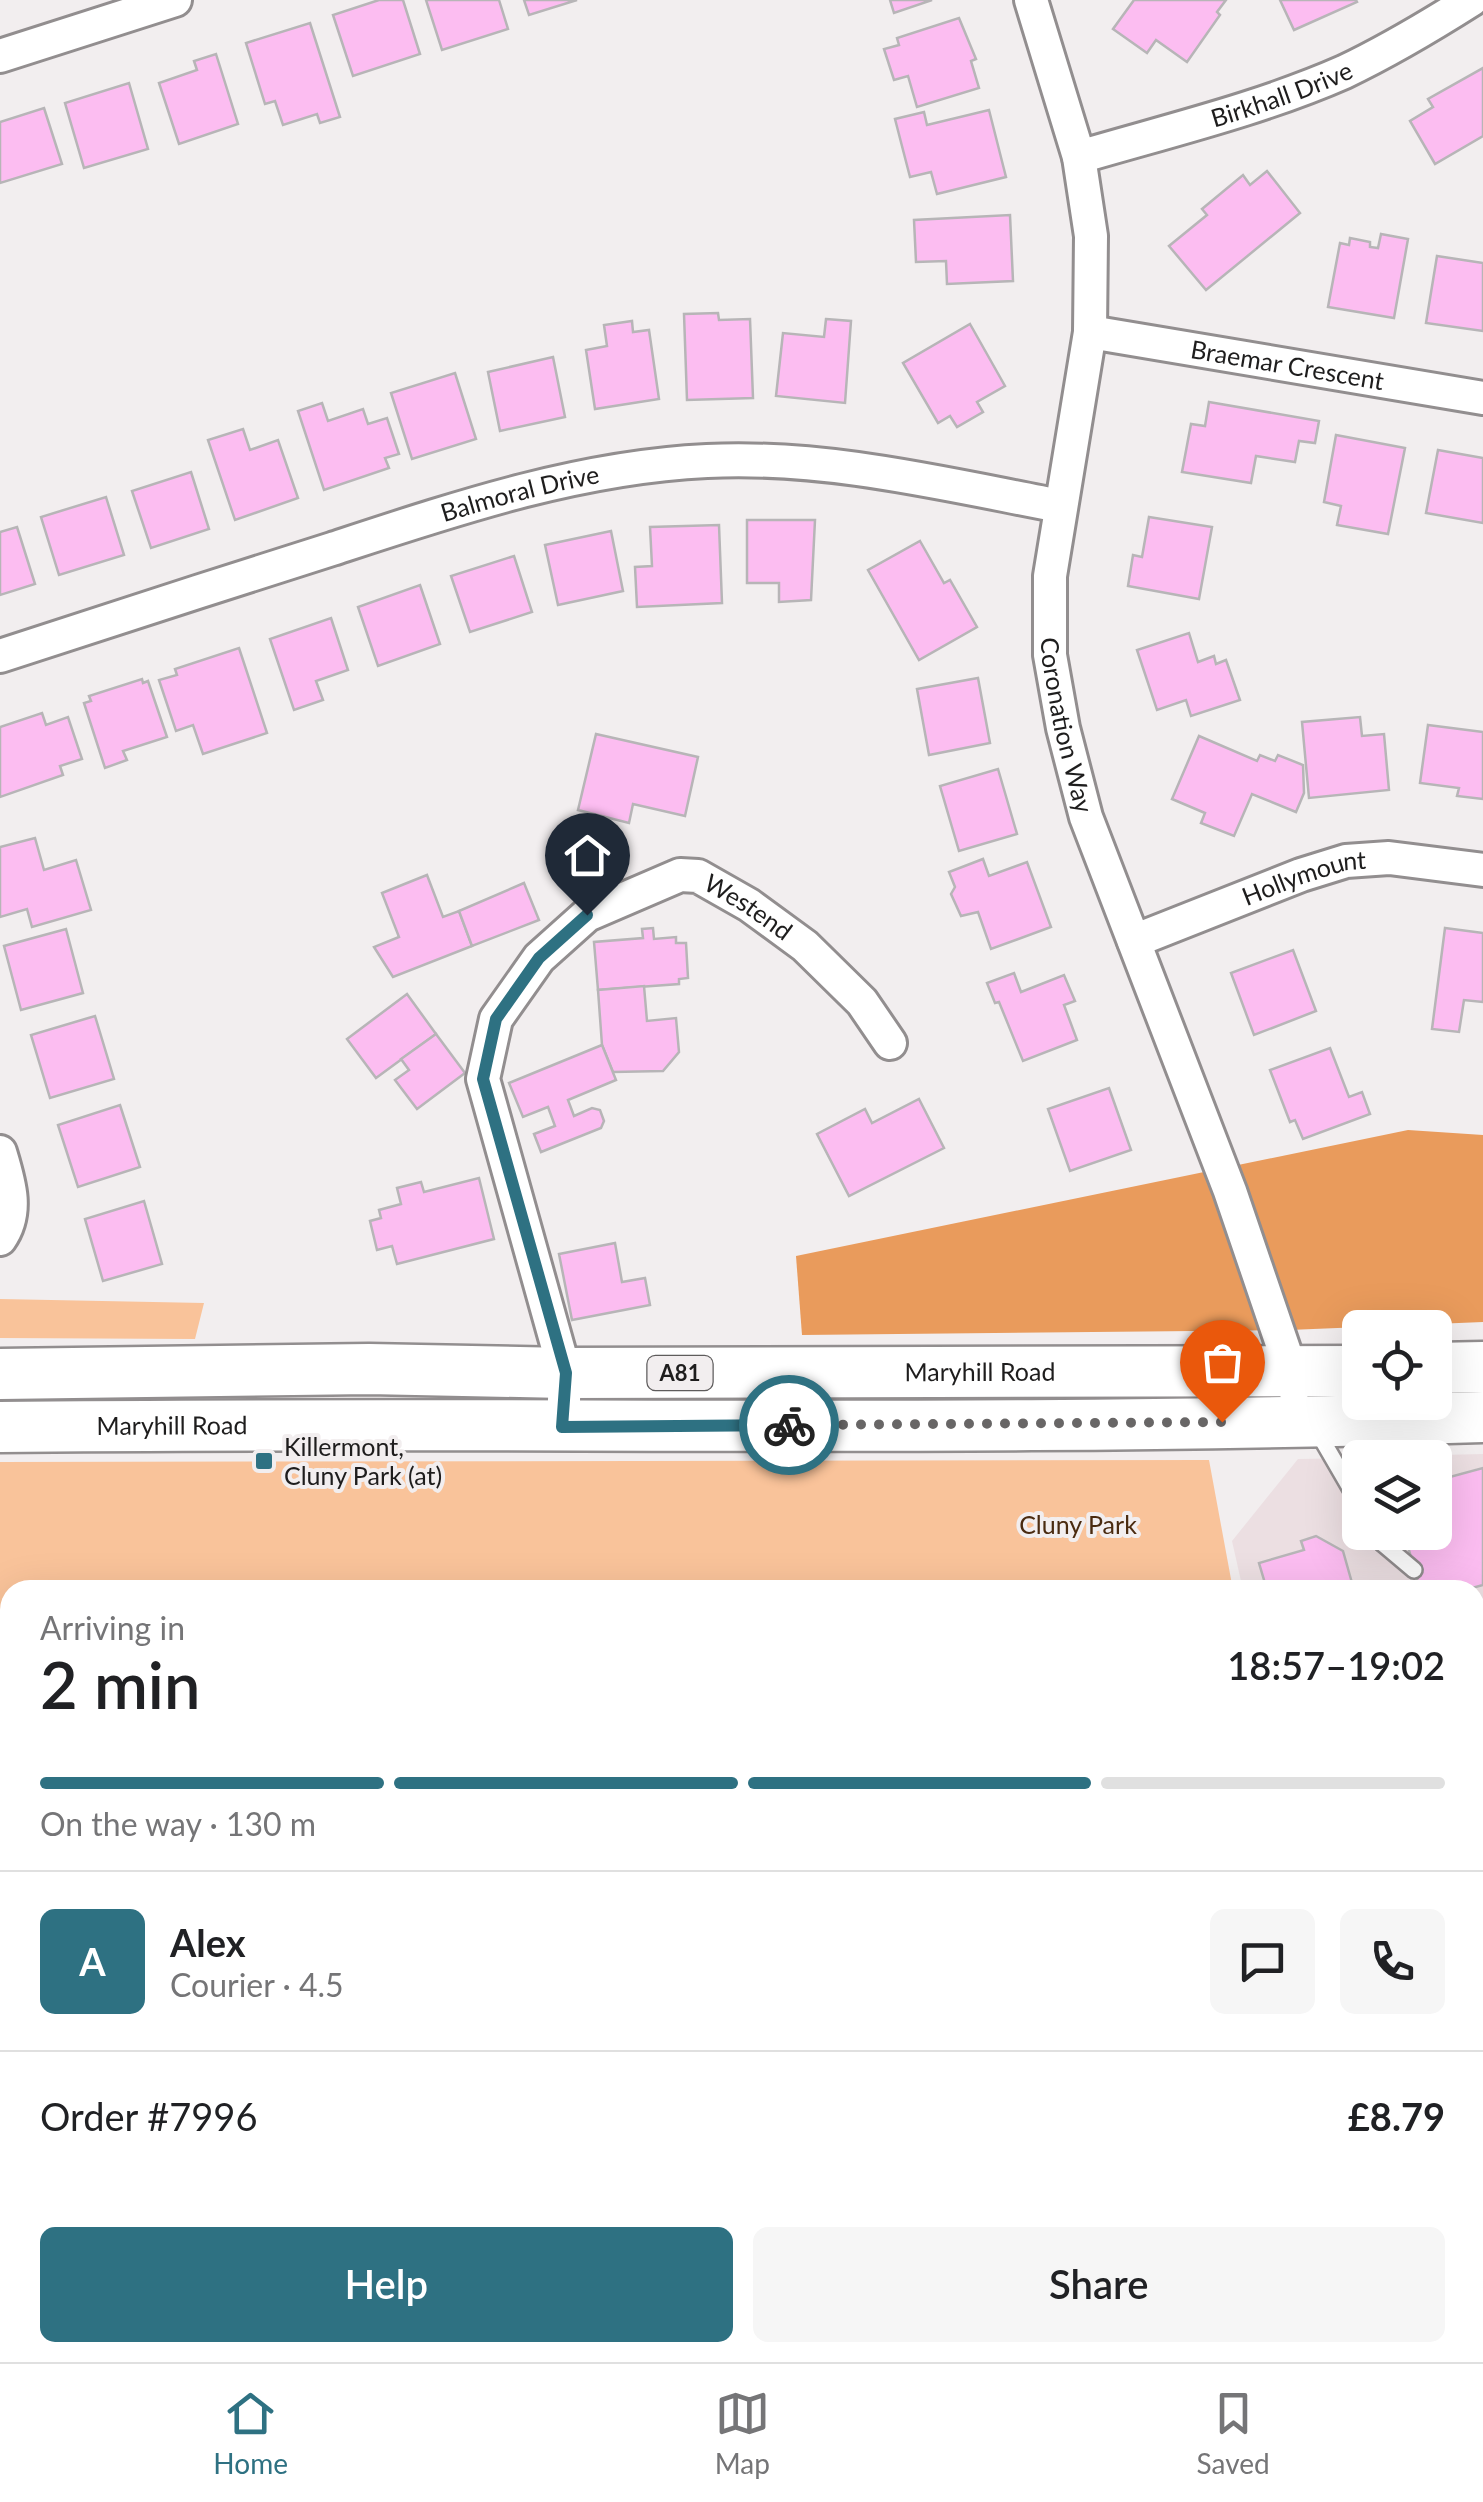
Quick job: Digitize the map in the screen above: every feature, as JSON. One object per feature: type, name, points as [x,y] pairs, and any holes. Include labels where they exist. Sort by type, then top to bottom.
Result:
[{"type":"main road","points":[[1452,1368],[1483,1367]]},
{"type":"main road","name":"Maryhill Road","points":[[0,1374],[369,1369],[566,1373],[1342,1371]]},
{"type":"main road","name":"Maryhill Road","points":[[0,1427],[1304,1422],[1483,1417]]},
{"type":"street","points":[[0,56],[176,0]]},
{"type":"street","name":"Coronation Way","points":[[1032,0],[1079,157],[1090,236],[1090,332],[1050,576],[1050,655],[1086,817],[1230,1191],[1292,1373],[1304,1422]]},
{"type":"street","name":"Birkhall Drive","points":[[1079,157],[1301,89],[1416,36],[1471,0]]},
{"type":"street","name":"Braemar Crescent","points":[[1090,332],[1483,398]]},
{"type":"street","name":"Balmoral Drive","points":[[0,656],[412,523],[519,491],[611,470],[708,461],[796,462],[908,477],[1060,506]]},
{"type":"street","name":"Hollymount","points":[[1134,940],[1301,875],[1346,862],[1389,858],[1483,870]]},
{"type":"street","name":"Westend","points":[[562,1427],[566,1373],[483,1079],[496,1019],[539,958],[587,915],[680,874],[698,876],[750,905],[805,946],[862,1002],[890,1043]]},
{"type":"street","points":[[0,1152],[12,1206],[8,1229],[0,1240]]},
{"type":"lane","points":[[1304,1422],[1342,1478]]},
{"type":"lane","points":[[1392,1550],[1414,1570]]},
{"type":"shaded area","points":[[1408,1130],[1483,1135],[1483,1322],[1452,1323],[1452,1310],[1342,1310],[1342,1328],[802,1335],[796,1256]]},
{"type":"shaded area","points":[[1483,1454],[1483,1580],[1241,1580],[1232,1541],[1298,1459],[1342,1458],[1342,1550],[1452,1550],[1452,1455]]},
{"type":"green space","points":[[0,1299],[204,1303],[195,1339],[0,1338]]},
{"type":"green space","name":"Cluny Park","points":[[1209,1460],[1231,1580],[0,1580],[0,1462]]},
{"type":"building","points":[[379,0],[403,0],[420,54],[353,76],[333,15]]},
{"type":"building","points":[[426,0],[499,0],[508,29],[442,50]]},
{"type":"building","points":[[524,0],[577,0],[529,15]]},
{"type":"building","points":[[890,0],[932,0],[894,13]]},
{"type":"building","points":[[1134,0],[1226,0],[1187,62],[1156,40],[1147,53],[1113,29]]},
{"type":"building","points":[[1280,0],[1356,0],[1357,2],[1294,30]]},
{"type":"building","points":[[959,18],[976,59],[971,61],[979,88],[917,107],[908,76],[894,80],[884,49],[899,45],[897,38]]},
{"type":"building","points":[[310,23],[340,117],[320,123],[317,114],[283,125],[275,101],[265,104],[246,43]]},
{"type":"building","points":[[216,54],[238,124],[179,144],[159,83],[197,70],[194,61]]},
{"type":"building","points":[[1483,68],[1483,136],[1435,164],[1410,121],[1433,107],[1428,99]]},
{"type":"building","points":[[129,83],[148,149],[84,168],[65,103]]},
{"type":"building","points":[[44,108],[62,164],[0,183],[0,122]]},
{"type":"building","points":[[989,110],[1006,177],[937,194],[931,172],[910,177],[895,119],[924,112],[927,125]]},
{"type":"building","points":[[1267,171],[1300,213],[1206,290],[1169,246],[1207,215],[1202,209],[1243,175],[1250,185]]},
{"type":"building","points":[[1010,215],[1013,281],[947,284],[946,261],[916,262],[914,220]]},
{"type":"building","points":[[1381,234],[1408,239],[1394,318],[1328,307],[1340,243],[1349,245],[1350,238],[1378,248]]},
{"type":"building","points":[[1437,256],[1483,263],[1483,331],[1426,323]]},
{"type":"building","points":[[718,313],[719,320],[750,319],[753,398],[687,400],[684,314]]},
{"type":"building","points":[[826,319],[851,321],[845,403],[776,396],[783,333],[824,337]]},
{"type":"building","points":[[632,321],[633,332],[649,330],[659,399],[595,409],[586,350],[607,346],[604,325]]},
{"type":"building","points":[[970,324],[1005,386],[977,402],[983,412],[957,427],[950,416],[938,423],[903,363]]},
{"type":"building","points":[[553,357],[565,417],[500,431],[488,372]]},
{"type":"building","points":[[455,373],[476,439],[412,459],[391,393]]},
{"type":"building","points":[[1209,402],[1319,421],[1315,443],[1299,441],[1295,462],[1256,456],[1251,483],[1182,472],[1191,424],[1205,426]]},
{"type":"building","points":[[322,403],[328,421],[363,409],[368,424],[387,418],[399,454],[385,458],[389,468],[324,490],[298,411]]},
{"type":"building","points":[[243,429],[250,450],[278,440],[298,498],[235,520],[208,440]]},
{"type":"building","points":[[1336,435],[1405,448],[1388,534],[1337,525],[1341,506],[1324,502]]},
{"type":"building","points":[[1438,450],[1483,458],[1483,523],[1426,513]]},
{"type":"building","points":[[191,472],[209,529],[151,548],[132,491]]},
{"type":"building","points":[[106,497],[124,555],[59,575],[41,517]]},
{"type":"building","points":[[1149,517],[1212,527],[1199,599],[1128,586],[1133,555],[1142,557]]},
{"type":"building","points":[[747,520],[815,520],[811,600],[779,602],[779,583],[747,583]]},
{"type":"building","points":[[719,525],[722,603],[637,607],[635,567],[652,566],[650,527]]},
{"type":"building","points":[[17,527],[35,584],[0,595],[0,532]]},
{"type":"building","points":[[611,531],[623,591],[558,605],[545,545]]},
{"type":"building","points":[[920,541],[944,583],[950,580],[977,627],[919,660],[868,570]]},
{"type":"building","points":[[514,556],[532,612],[470,632],[451,576]]},
{"type":"building","points":[[420,585],[440,644],[378,666],[358,607]]},
{"type":"building","points":[[331,618],[348,670],[316,681],[323,700],[294,710],[270,639]]},
{"type":"building","points":[[1189,633],[1198,662],[1214,656],[1216,664],[1226,660],[1240,700],[1191,716],[1186,700],[1157,710],[1137,650]]},
{"type":"building","points":[[239,648],[267,733],[203,754],[193,725],[176,731],[159,680],[177,675],[175,669]]},
{"type":"building","points":[[978,678],[990,743],[929,755],[917,689]]},
{"type":"building","points":[[142,679],[143,683],[148,681],[167,737],[123,751],[127,760],[105,768],[84,703],[91,701],[89,696]]},
{"type":"building","points":[[42,713],[46,725],[68,717],[82,759],[60,766],[63,775],[0,797],[0,727]]},
{"type":"building","points":[[1360,717],[1362,736],[1384,734],[1389,790],[1309,798],[1302,722]]},
{"type":"building","points":[[1428,725],[1483,732],[1483,799],[1457,796],[1459,788],[1420,783]]},
{"type":"building","points":[[596,734],[698,757],[685,816],[633,804],[629,823],[578,810]]},
{"type":"building","points":[[1199,736],[1257,761],[1260,755],[1275,761],[1278,755],[1303,765],[1304,793],[1296,812],[1252,794],[1234,836],[1201,823],[1205,813],[1172,799]]},
{"type":"building","points":[[998,769],[1017,834],[959,851],[940,786]]},
{"type":"building","points":[[35,838],[44,870],[76,860],[91,910],[32,927],[27,909],[0,917],[0,847]]},
{"type":"building","points":[[983,859],[989,876],[1027,862],[1051,927],[991,949],[978,912],[961,916],[951,894],[955,887],[949,872]]},
{"type":"building","points":[[427,875],[443,917],[459,911],[472,946],[393,977],[374,947],[399,937],[382,893]]},
{"type":"building","points":[[524,883],[539,920],[472,946],[459,911]]},
{"type":"building","points":[[653,928],[654,939],[676,937],[676,943],[686,943],[688,978],[679,979],[679,984],[598,990],[594,942],[643,938],[642,929]]},
{"type":"building","points":[[1445,928],[1483,933],[1483,1002],[1464,1000],[1459,1032],[1432,1029]]},
{"type":"building","points":[[66,929],[83,993],[21,1010],[4,946]]},
{"type":"building","points":[[1293,950],[1316,1011],[1254,1035],[1231,973]]},
{"type":"building","points":[[1014,973],[1021,992],[1064,975],[1075,1001],[1064,1005],[1077,1040],[1023,1061],[987,983]]},
{"type":"building","points":[[644,986],[647,1021],[676,1018],[679,1052],[663,1071],[613,1072],[602,1045],[598,990]]},
{"type":"building","points":[[407,994],[436,1034],[376,1078],[347,1039]]},
{"type":"building","points":[[95,1016],[114,1079],[50,1098],[31,1035]]},
{"type":"building","points":[[436,1034],[465,1073],[417,1109],[395,1080],[409,1070],[401,1059]]},
{"type":"building","points":[[602,1045],[616,1080],[568,1100],[574,1116],[592,1108],[600,1110],[604,1121],[601,1128],[541,1152],[534,1134],[555,1126],[548,1107],[523,1117],[509,1083]]},
{"type":"building","points":[[1330,1048],[1349,1097],[1362,1092],[1370,1114],[1303,1139],[1295,1120],[1290,1122],[1270,1070]]},
{"type":"building","points":[[1109,1088],[1131,1150],[1070,1171],[1048,1109]]},
{"type":"building","points":[[919,1099],[944,1148],[849,1196],[817,1134],[865,1109],[872,1123]]},
{"type":"building","points":[[120,1105],[140,1167],[78,1187],[58,1125]]},
{"type":"building","points":[[479,1178],[494,1239],[397,1264],[392,1246],[377,1250],[370,1221],[381,1218],[379,1210],[401,1204],[397,1188],[421,1182],[424,1192]]},
{"type":"building","points":[[144,1201],[162,1264],[103,1281],[85,1219]]},
{"type":"building","points":[[615,1243],[622,1282],[645,1278],[650,1305],[572,1320],[559,1254]]},
{"type":"building","points":[[1483,1468],[1483,1580],[1417,1580],[1409,1550],[1452,1550],[1452,1476]]},
{"type":"building","points":[[1316,1536],[1343,1551],[1351,1580],[1264,1580],[1259,1563],[1304,1550],[1301,1541]]},
{"type":"way so far","points":[[789,1425],[1222,1422]]},
{"type":"place","name":"Killermont, Cluny Park (at)","points":[[264,1461]]},
{"type":"route","points":[[587,915],[539,958],[496,1019],[483,1079],[566,1373],[562,1427],[789,1425]]}]
